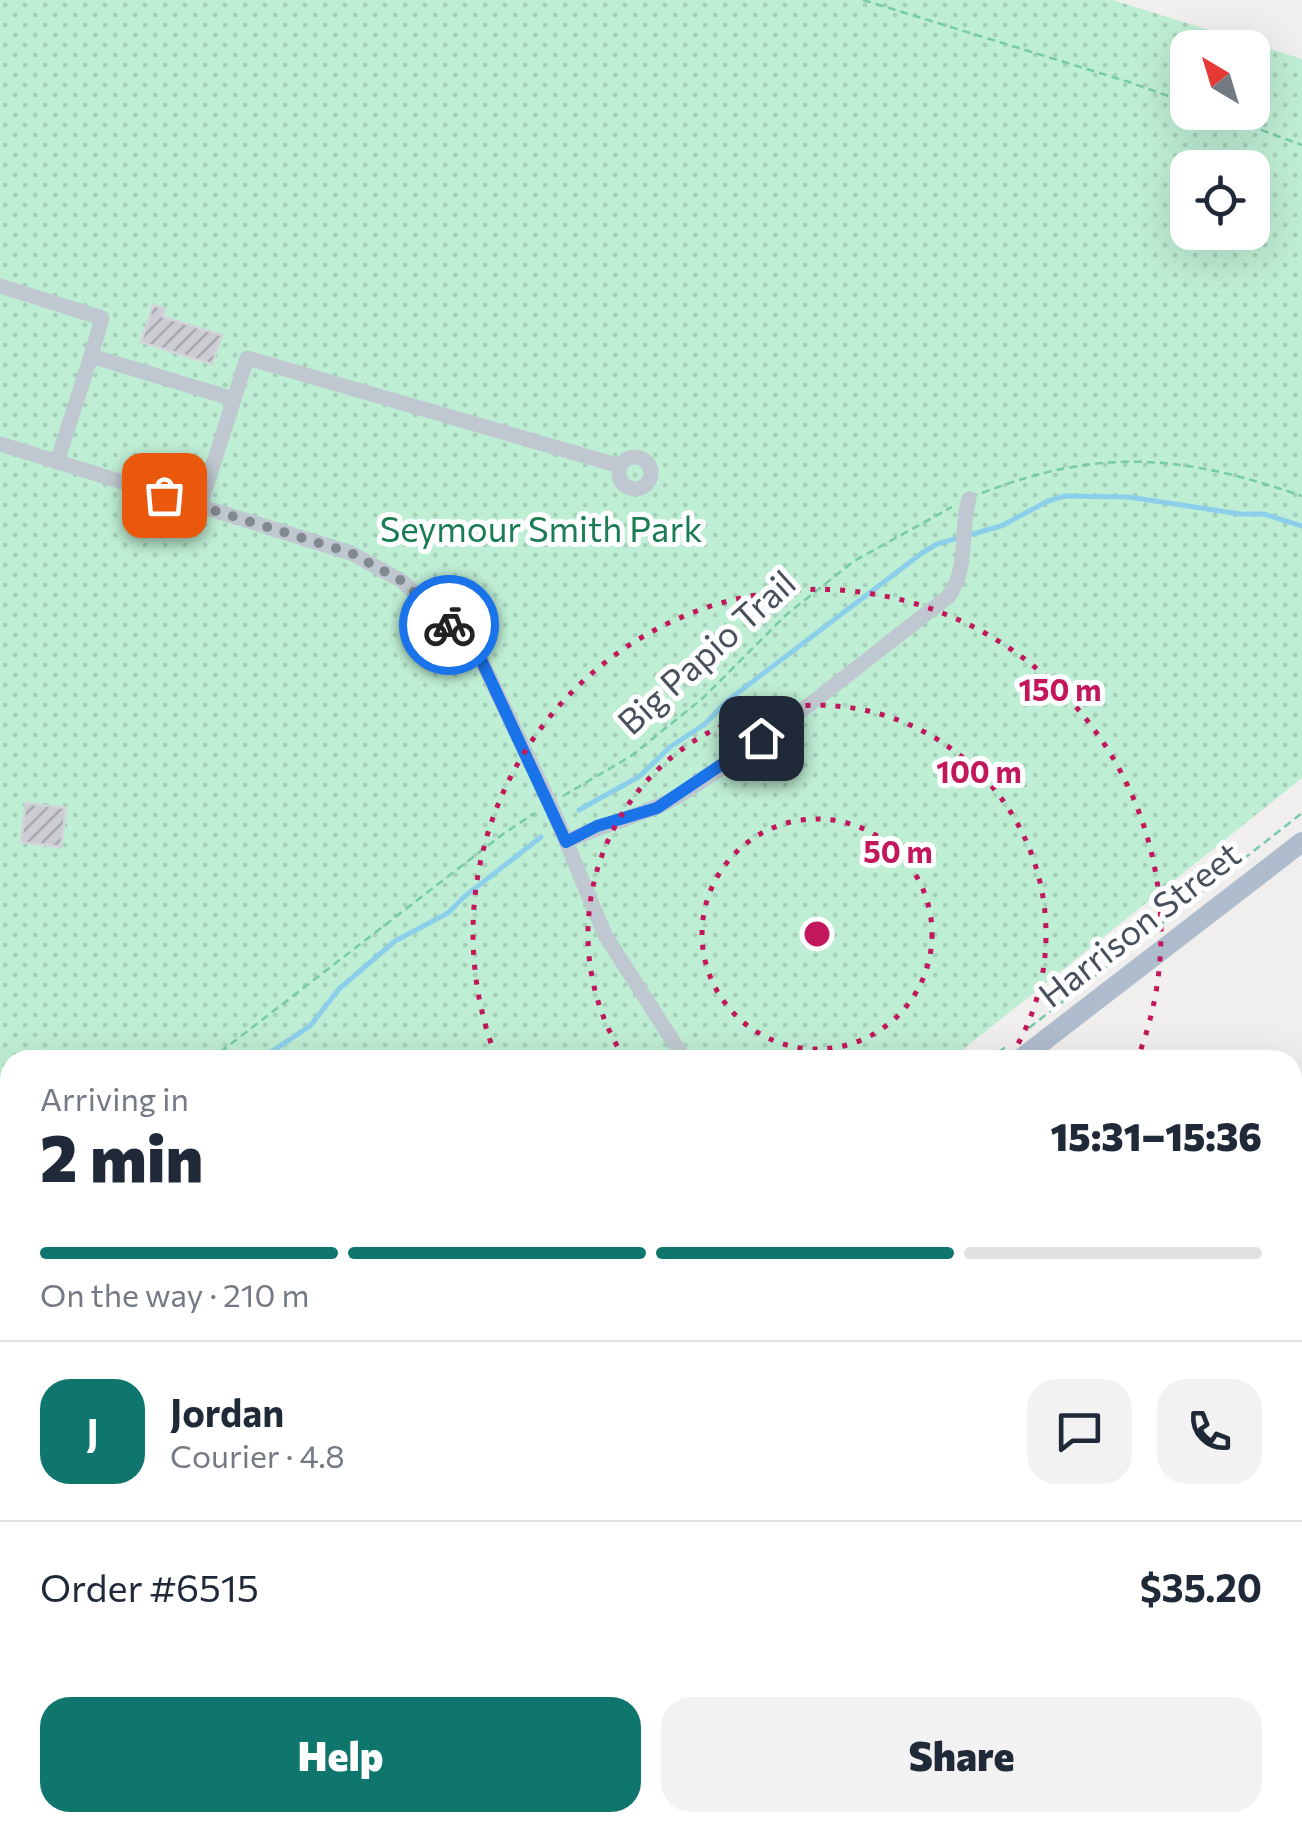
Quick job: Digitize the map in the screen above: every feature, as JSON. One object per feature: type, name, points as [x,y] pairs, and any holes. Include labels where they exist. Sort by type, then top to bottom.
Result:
[{"type":"main road","name":"Harrison Street","points":[[1017,1050],[1302,842]]},
{"type":"street","points":[[0,286],[102,318],[57,462]]},
{"type":"street","points":[[90,356],[234,399]]},
{"type":"street","points":[[200,506],[247,358],[620,466]]},
{"type":"street","points":[[4,449],[351,553],[402,581],[477,651],[550,803],[605,935],[679,1050]]},
{"type":"street","points":[[566,842],[597,826],[657,808],[680,795],[730,762],[948,597],[958,584],[969,499]]},
{"type":"path","points":[[863,0],[1170,97]]},
{"type":"path","points":[[1261,130],[1302,145]]},
{"type":"path","name":"Big Papio Trail","points":[[223,1050],[503,834],[631,756],[703,698],[786,615],[854,561],[969,499],[1056,469],[1128,460],[1176,462],[1224,471],[1302,496]]},
{"type":"path","points":[[1025,1032],[1302,813]]},
{"type":"green space","name":"Seymour Smith Park","points":[[0,0],[1113,0],[1209,30],[1170,30],[1170,130],[1270,130],[1270,49],[1302,59],[1302,778],[962,1050],[0,1050]]},
{"type":"building","points":[[153,305],[165,309],[163,317],[222,335],[212,364],[141,342]]},
{"type":"building","points":[[26,803],[66,808],[61,847],[21,842]]},
{"type":"waterway","points":[[579,810],[640,776],[670,747],[705,724],[727,701],[937,544],[1001,526],[1065,496],[1129,497],[1264,514],[1302,526]]},
{"type":"waterway","points":[[274,1050],[310,1026],[339,989],[395,941],[448,913],[541,837]]},
{"type":"way so far","points":[[164,495],[351,553],[402,581],[449,625]]},
{"type":"route","points":[[449,625],[477,651],[566,842],[597,826],[657,808],[761,738]]}]
